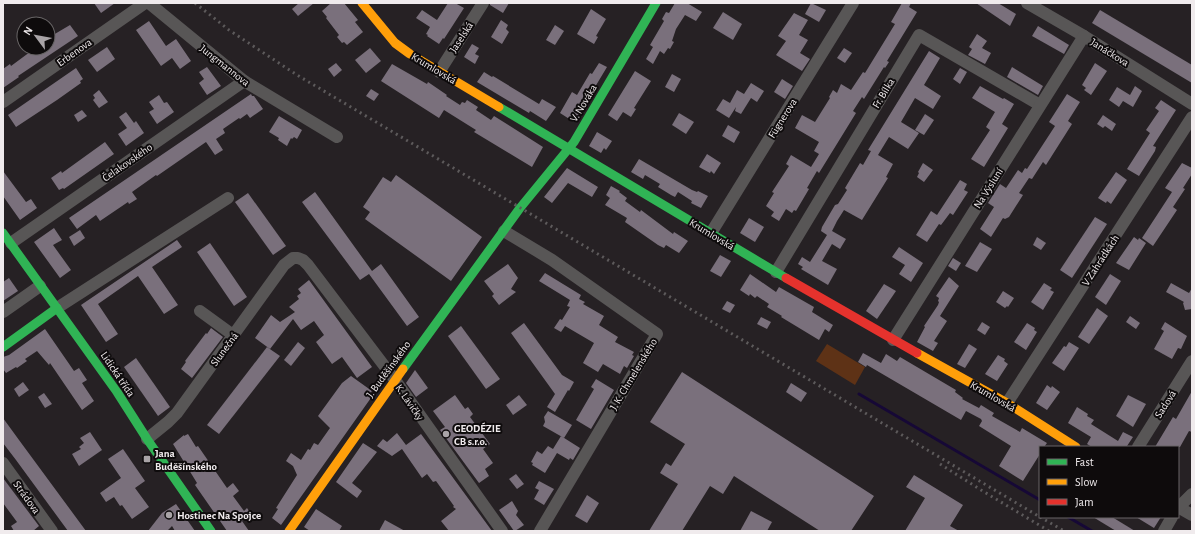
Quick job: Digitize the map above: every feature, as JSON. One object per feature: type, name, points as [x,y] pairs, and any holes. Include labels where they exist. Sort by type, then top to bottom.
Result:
[{"type":"street","name":"Erbenova","points":[[3,102],[145,3]]},
{"type":"street","name":"Jungmannova","points":[[149,3],[244,81],[330,135]]},
{"type":"street","name":"Krumlovská","points":[[362,3],[395,43],[410,54],[776,272],[893,340],[1007,403],[1074,446]]},
{"type":"street","name":"Jaselská","points":[[439,72],[483,3]]},
{"type":"street","name":"V. Nováka","points":[[520,208],[569,148],[656,3]]},
{"type":"street","name":"Fügnerova","points":[[711,233],[853,3]]},
{"type":"street","name":"Janáčkova","points":[[1027,3],[1084,36],[1192,104]]},
{"type":"street","name":"Fr. Bílka","points":[[776,272],[919,35],[1040,105]]},
{"type":"street","name":"Na Výsluní","points":[[893,340],[1084,36]]},
{"type":"street","name":"Čelakovského","points":[[10,243],[244,81]]},
{"type":"street","name":"V Zahrádkách","points":[[1007,403],[1192,117]]},
{"type":"street","points":[[3,347],[58,308],[228,198]]},
{"type":"street","name":"J. Buděšínského","points":[[289,531],[395,380],[520,208]]},
{"type":"street","name":"J. K. Chmelenského","points":[[507,227],[657,334],[540,531]]},
{"type":"street","name":"Lidická třída","points":[[3,233],[117,392],[211,531]]},
{"type":"street","name":"K. Lávičky","points":[[298,258],[303,260],[324,284],[395,380],[502,531]]},
{"type":"street","name":"Slunečná","points":[[147,438],[177,413],[284,265],[292,259],[298,258]]},
{"type":"street","points":[[3,312],[40,286]]},
{"type":"street","points":[[200,311],[233,335]]},
{"type":"street","name":"Sadová","points":[[1139,446],[1192,361]]},
{"type":"street","name":"Strádova","points":[[3,462],[52,531]]},
{"type":"street","points":[[1179,507],[1192,494]]},
{"type":"street","points":[[1179,509],[1192,516]]},
{"type":"street","points":[[1164,531],[1171,518]]},
{"type":"shaded area","points":[[827,344],[865,367],[855,385],[816,361]]},
{"type":"building","points":[[94,3],[115,3],[101,13]]},
{"type":"building","points":[[299,3],[314,3],[298,16],[292,9]]},
{"type":"building","points":[[331,3],[344,3],[358,20],[355,22],[363,32],[347,45],[344,42],[342,43],[337,37],[339,35],[322,11]]},
{"type":"building","points":[[448,3],[455,3],[464,8],[444,39],[443,38],[439,44],[427,36],[428,35],[426,34],[430,27],[416,18],[422,10],[437,20]]},
{"type":"building","points":[[490,3],[509,3],[503,13],[490,5]]},
{"type":"building","points":[[675,3],[687,3],[702,12],[696,21],[685,15],[676,29],[672,41],[674,42],[670,49],[668,48],[664,54],[660,51],[653,64],[646,59],[653,47],[650,45],[664,21],[662,19],[666,12],[669,13]]},
{"type":"building","points":[[811,3],[826,10],[819,22],[805,14]]},
{"type":"building","points":[[902,3],[911,3],[909,7],[917,12],[887,61],[889,62],[885,68],[884,67],[864,99],[862,97],[853,111],[856,113],[819,173],[817,171],[807,188],[809,189],[796,211],[794,210],[792,213],[786,209],[779,221],[771,216],[774,212],[766,206],[774,193],[772,192],[789,166],[786,164],[791,155],[811,167],[819,154],[814,151],[819,142],[795,128],[802,115],[815,122],[830,98],[829,97],[833,90],[837,93],[841,84],[851,90],[863,72],[865,73],[895,24],[891,22]]},
{"type":"building","points":[[976,3],[998,3],[1016,14],[1010,26]]},
{"type":"building","points":[[591,9],[606,19],[596,36],[598,37],[594,44],[577,34]]},
{"type":"building","points":[[1100,10],[1192,65],[1192,83],[1092,23]]},
{"type":"building","points":[[723,12],[742,24],[733,40],[713,28]]},
{"type":"building","points":[[794,13],[808,20],[799,35],[808,40],[800,53],[810,59],[802,71],[776,55],[786,41],[778,36]]},
{"type":"building","points":[[501,20],[508,25],[506,29],[509,32],[502,44],[491,37]]},
{"type":"building","points":[[149,21],[166,46],[176,39],[191,61],[180,69],[172,58],[161,66],[136,30]]},
{"type":"building","points":[[70,25],[78,36],[56,51],[56,33]]},
{"type":"building","points":[[555,25],[564,31],[555,45],[546,40]]},
{"type":"building","points":[[1038,26],[1069,45],[1064,54],[1032,36]]},
{"type":"building","points":[[977,34],[987,41],[982,48],[991,53],[985,64],[968,55],[972,49],[969,47]]},
{"type":"building","points":[[472,44],[479,48],[475,54],[479,56],[475,64],[464,57]]},
{"type":"building","points":[[107,47],[115,59],[97,72],[88,60]]},
{"type":"building","points":[[370,48],[381,61],[366,73],[355,60]]},
{"type":"building","points":[[844,48],[852,53],[845,63],[837,58]]},
{"type":"building","points":[[929,51],[940,58],[924,85],[941,96],[933,109],[915,98],[901,122],[919,133],[908,149],[889,137],[878,155],[893,164],[886,177],[888,178],[862,220],[844,210],[837,221],[832,231],[846,239],[840,249],[832,244],[822,261],[837,269],[828,285],[801,269],[803,267],[798,264],[802,257],[810,262],[827,235],[821,231],[822,227],[835,205],[838,204],[847,190],[845,188],[860,163],[863,165],[871,151],[868,150]]},
{"type":"building","points":[[25,56],[48,56],[3,88],[3,69],[10,64],[11,66]]},
{"type":"building","points":[[336,63],[342,70],[334,77],[328,69]]},
{"type":"building","points":[[599,63],[607,67],[574,122],[560,113],[572,92],[577,95],[590,73],[592,74]]},
{"type":"building","points":[[1095,63],[1107,71],[1091,95],[1084,90],[1086,88],[1082,85]]},
{"type":"building","points":[[392,64],[427,84],[428,82],[460,105],[462,102],[465,103],[467,100],[478,107],[476,110],[491,120],[494,116],[543,147],[532,167],[474,132],[476,130],[444,110],[439,118],[381,81]]},
{"type":"building","points":[[207,67],[221,86],[207,95],[199,83],[204,79],[199,72]]},
{"type":"building","points":[[1012,67],[1043,86],[1038,95],[1007,77]]},
{"type":"building","points":[[76,68],[83,79],[80,81],[81,83],[16,127],[8,115]]},
{"type":"building","points":[[960,68],[967,72],[960,84],[953,79]]},
{"type":"building","points":[[635,71],[651,81],[634,108],[636,109],[631,117],[623,112],[617,121],[608,115]]},
{"type":"building","points":[[484,72],[539,104],[542,99],[556,107],[546,121],[530,111],[529,113],[477,82]]},
{"type":"building","points":[[672,74],[681,79],[674,92],[665,87]]},
{"type":"building","points":[[782,79],[793,86],[785,99],[774,92]]},
{"type":"building","points":[[751,83],[764,91],[757,102],[751,98],[741,114],[735,111],[736,107],[729,118],[716,110],[723,99],[730,103],[737,90],[744,94]]},
{"type":"building","points":[[980,86],[1014,104],[1002,124],[1008,128],[984,167],[971,159],[990,130],[986,127],[995,112],[972,98]]},
{"type":"building","points":[[1135,86],[1142,91],[1133,107],[1123,101],[1119,107],[1109,100],[1117,87],[1130,95]]},
{"type":"building","points":[[371,89],[379,94],[374,101],[366,96]]},
{"type":"building","points":[[99,90],[108,102],[99,108],[93,100],[95,98],[93,95]]},
{"type":"building","points":[[251,94],[263,109],[250,118],[247,114],[240,119],[239,118],[223,129],[225,133],[216,139],[223,150],[215,155],[206,142],[132,192],[137,199],[129,204],[128,202],[100,221],[96,215],[77,229],[69,218]]},
{"type":"building","points":[[1067,94],[1080,102],[1068,121],[1072,124],[1046,165],[1043,162],[1032,179],[1029,178],[1019,193],[1023,195],[1009,217],[1005,219],[1003,218],[991,237],[980,229],[994,207],[988,203],[1000,184],[1006,188],[1018,170],[1022,173],[1025,168],[1027,169],[1055,126],[1049,122]]},
{"type":"building","points":[[159,95],[164,103],[167,102],[174,112],[157,124],[149,112],[154,109],[149,102]]},
{"type":"building","points":[[1161,100],[1176,110],[1153,146],[1156,147],[1155,151],[1139,176],[1127,169],[1150,133],[1146,130],[1159,111],[1155,108]]},
{"type":"building","points":[[82,110],[87,116],[78,122],[74,115]]},
{"type":"building","points":[[126,112],[134,123],[136,121],[144,133],[126,146],[118,134],[127,128],[119,117]]},
{"type":"building","points":[[679,113],[694,122],[686,134],[672,125]]},
{"type":"building","points":[[925,114],[934,120],[924,135],[915,130]]},
{"type":"building","points":[[1103,115],[1116,124],[1112,131],[1105,126],[1103,128],[1097,124]]},
{"type":"building","points":[[279,116],[302,130],[297,139],[294,137],[292,139],[291,138],[287,146],[278,140],[279,138],[269,132]]},
{"type":"building","points":[[728,125],[740,132],[734,143],[722,136]]},
{"type":"building","points":[[597,132],[612,141],[606,150],[604,148],[601,153],[589,146]]},
{"type":"building","points":[[105,142],[114,154],[64,189],[59,190],[51,178],[61,171],[62,173]]},
{"type":"building","points":[[707,154],[721,163],[714,174],[711,171],[710,173],[699,167]]},
{"type":"building","points":[[639,159],[692,190],[708,196],[701,208],[691,203],[692,201],[678,192],[675,197],[671,195],[658,187],[660,184],[645,175],[643,179],[631,172]]},
{"type":"building","points":[[923,163],[933,170],[924,182],[917,177]]},
{"type":"building","points":[[1182,163],[1192,168],[1192,174],[1183,188],[1185,189],[1173,207],[1177,210],[1153,246],[1142,238],[1172,192],[1165,188]]},
{"type":"building","points":[[567,168],[598,187],[592,197],[568,183],[552,203],[544,197]]},
{"type":"building","points":[[3,171],[26,202],[31,199],[37,208],[20,220],[3,196]]},
{"type":"building","points":[[1116,172],[1127,180],[1111,204],[1107,201],[1106,203],[1098,198]]},
{"type":"building","points":[[396,175],[482,237],[451,281],[365,219],[370,212],[363,207],[383,177],[391,182]]},
{"type":"building","points":[[960,180],[967,184],[964,190],[968,192],[953,215],[950,213],[941,225],[939,224],[927,242],[916,235],[931,211],[937,215]]},
{"type":"building","points":[[611,186],[620,191],[619,192],[627,198],[625,201],[640,212],[641,210],[673,234],[674,232],[688,241],[679,253],[666,245],[664,248],[658,245],[625,222],[627,218],[605,205],[610,198],[606,195]]},
{"type":"building","points":[[315,192],[372,271],[381,264],[419,317],[407,326],[369,274],[360,280],[302,202]]},
{"type":"building","points":[[248,193],[286,246],[273,255],[235,202]]},
{"type":"building","points":[[1095,217],[1107,224],[1072,278],[1060,270]]},
{"type":"building","points":[[749,218],[764,227],[755,242],[740,233]]},
{"type":"building","points":[[54,228],[62,240],[53,245],[71,270],[60,278],[34,242]]},
{"type":"building","points":[[80,230],[85,238],[74,246],[69,237]]},
{"type":"building","points":[[1037,237],[1046,243],[1041,250],[1033,245]]},
{"type":"building","points":[[1134,237],[1138,240],[1139,238],[1146,243],[1129,270],[1116,263]]},
{"type":"building","points":[[177,240],[182,247],[152,267],[178,305],[164,314],[138,276],[98,304],[118,334],[106,342],[81,305]]},
{"type":"building","points":[[980,242],[992,249],[977,272],[965,266]]},
{"type":"building","points":[[210,243],[247,297],[234,306],[197,252]]},
{"type":"building","points":[[899,247],[923,263],[911,282],[899,274],[905,265],[892,257]]},
{"type":"building","points":[[720,255],[731,261],[721,277],[710,271]]},
{"type":"building","points":[[953,258],[961,263],[956,271],[948,266]]},
{"type":"building","points":[[508,264],[518,278],[511,289],[516,292],[499,305],[492,296],[494,294],[484,281]]},
{"type":"building","points":[[545,273],[581,295],[579,299],[585,302],[583,304],[604,316],[599,325],[618,337],[615,342],[634,352],[632,355],[634,356],[627,368],[624,366],[620,374],[603,364],[598,372],[583,363],[594,343],[565,326],[561,332],[554,328],[560,319],[562,320],[570,307],[567,306],[570,300],[539,281]]},
{"type":"building","points":[[750,274],[776,292],[779,287],[814,307],[812,312],[833,325],[829,332],[825,329],[819,340],[781,317],[782,316],[767,307],[769,304],[757,296],[755,298],[750,294],[749,296],[740,290]]},
{"type":"building","points":[[1110,274],[1121,281],[1106,305],[1095,297]]},
{"type":"building","points":[[949,277],[959,286],[940,316],[947,321],[934,341],[938,343],[933,351],[917,342],[925,327],[924,326],[938,305],[939,298],[936,296]]},
{"type":"building","points":[[9,278],[18,291],[3,301],[3,282]]},
{"type":"building","points":[[309,280],[372,367],[357,378],[342,357],[332,364],[316,342],[324,335],[314,321],[301,330],[293,319],[270,349],[255,338],[271,315],[280,322],[295,312],[289,307],[299,299],[297,296],[301,293],[298,289]]},
{"type":"building","points":[[1044,283],[1052,288],[1050,290],[1054,292],[1043,310],[1031,302]]},
{"type":"building","points":[[1171,283],[1189,293],[1192,288],[1192,309],[1185,310],[1184,302],[1166,292]]},
{"type":"building","points":[[884,284],[896,291],[877,319],[866,311]]},
{"type":"building","points":[[1003,291],[1014,298],[1008,307],[1007,306],[1005,308],[996,302]]},
{"type":"building","points":[[727,301],[735,305],[730,313],[722,309]]},
{"type":"building","points":[[1097,308],[1108,316],[1089,344],[1078,337]]},
{"type":"building","points":[[1130,316],[1140,323],[1136,329],[1126,322]]},
{"type":"building","points":[[761,317],[771,322],[767,329],[757,324]]},
{"type":"building","points":[[982,322],[990,327],[985,335],[977,330]]},
{"type":"building","points":[[1165,322],[1187,336],[1181,349],[1178,348],[1172,359],[1154,349],[1164,331],[1161,329]]},
{"type":"building","points":[[524,323],[562,375],[574,382],[555,412],[547,407],[555,394],[511,333]]},
{"type":"building","points":[[1027,323],[1035,328],[1034,330],[1037,332],[1026,350],[1014,342]]},
{"type":"building","points":[[461,326],[500,379],[486,389],[448,336]]},
{"type":"building","points":[[211,328],[223,337],[192,378],[181,369],[186,362],[185,361]]},
{"type":"building","points":[[45,329],[74,371],[79,368],[87,380],[82,383],[94,401],[82,410],[50,363],[49,365],[37,351],[25,359],[27,361],[17,368],[16,367],[6,373],[3,369],[3,357],[9,355]]},
{"type":"building","points":[[298,342],[305,348],[291,366],[284,360]]},
{"type":"building","points":[[1069,342],[1079,348],[1064,371],[1052,363],[1064,346],[1066,347]]},
{"type":"building","points":[[969,344],[977,349],[965,368],[957,364]]},
{"type":"building","points":[[267,347],[280,356],[219,434],[207,425]]},
{"type":"building","points":[[863,353],[881,363],[886,354],[897,361],[900,357],[956,390],[955,392],[963,398],[962,399],[979,408],[981,405],[994,413],[992,416],[1020,432],[1022,428],[1047,443],[1045,446],[1039,446],[1039,456],[1023,481],[999,466],[1011,446],[979,426],[982,421],[981,419],[966,411],[961,420],[867,365],[866,367],[858,362]]},
{"type":"building","points":[[998,355],[1005,359],[1004,361],[1008,364],[997,381],[985,374]]},
{"type":"building","points":[[136,358],[170,407],[158,416],[124,367]]},
{"type":"building","points":[[415,370],[428,388],[416,397],[406,383]]},
{"type":"building","points":[[682,372],[874,496],[851,531],[820,531],[734,476],[723,494],[710,486],[682,531],[649,531],[678,484],[660,473],[666,463],[671,466],[685,444],[650,422]]},
{"type":"building","points":[[351,376],[372,391],[370,393],[373,395],[281,525],[272,518],[278,509],[276,508],[297,475],[293,466],[286,461],[291,453],[301,460],[314,443],[318,445],[330,428],[318,416],[342,383]]},
{"type":"building","points":[[596,379],[614,390],[591,429],[576,420],[594,389],[591,387]]},
{"type":"building","points":[[23,382],[29,390],[19,397],[14,389]]},
{"type":"building","points":[[791,383],[807,393],[801,402],[786,392]]},
{"type":"building","points":[[1047,385],[1051,388],[1052,386],[1060,392],[1047,410],[1036,403]]},
{"type":"building","points":[[1192,391],[1192,432],[1189,431],[1180,447],[1156,446],[1173,417],[1176,419]]},
{"type":"building","points":[[44,393],[52,404],[45,408],[38,397]]},
{"type":"building","points":[[455,395],[465,409],[468,407],[473,414],[470,417],[490,444],[483,449],[493,463],[485,469],[489,476],[479,483],[440,430],[445,427],[433,411]]},
{"type":"building","points":[[519,395],[527,405],[513,415],[506,405]]},
{"type":"building","points":[[1128,395],[1146,404],[1133,427],[1116,416]]},
{"type":"building","points":[[1077,407],[1094,420],[1091,424],[1118,441],[1123,432],[1133,437],[1127,446],[1090,446],[1087,444],[1091,437],[1068,423]]},
{"type":"building","points":[[548,411],[572,425],[564,438],[543,426],[545,422],[544,417]]},
{"type":"building","points":[[3,418],[86,531],[68,531],[3,443]]},
{"type":"building","points":[[90,432],[102,450],[79,466],[72,454],[81,449],[79,447],[84,443],[80,438]]},
{"type":"building","points":[[397,433],[406,445],[421,434],[492,531],[449,531],[441,521],[456,509],[453,507],[454,506],[436,481],[433,482],[427,474],[422,478],[402,449],[392,456],[377,446],[383,439],[387,442]]},
{"type":"building","points":[[188,434],[227,488],[233,483],[239,491],[233,496],[244,511],[247,508],[251,514],[242,521],[249,531],[227,531],[195,485],[197,483],[173,444],[184,435]]},
{"type":"building","points":[[561,436],[580,448],[573,460],[570,458],[569,460],[557,453],[545,473],[532,465],[533,463],[531,462],[537,451],[542,454],[548,446],[553,449]]},
{"type":"building","points":[[363,443],[377,452],[352,483],[362,491],[357,498],[336,482]]},
{"type":"building","points":[[123,449],[145,481],[135,488],[149,507],[132,519],[114,497],[106,502],[100,493],[121,478],[108,459]]},
{"type":"building","points":[[516,474],[524,484],[517,489],[509,479]]},
{"type":"building","points":[[914,475],[963,505],[950,526],[959,531],[905,531],[925,498],[906,487]]},
{"type":"building","points":[[3,478],[39,526],[33,531],[14,531],[11,526],[17,522],[3,503]]},
{"type":"building","points":[[539,481],[554,489],[544,505],[534,499],[539,490],[535,488]]},
{"type":"building","points":[[587,495],[599,503],[587,523],[575,516]]},
{"type":"building","points":[[512,501],[518,511],[516,515],[524,525],[515,531],[499,510]]},
{"type":"building","points":[[176,504],[195,531],[175,531],[172,526],[167,531],[148,531],[162,513]]},
{"type":"building","points":[[316,509],[342,526],[339,531],[310,531],[304,527]]},
{"type":"building","points":[[751,511],[772,522],[767,531],[740,531]]},
{"type":"building","points":[[1095,518],[1114,518],[1135,531],[1116,531]]},
{"type":"building","points":[[1138,518],[1160,518],[1154,528]]},
{"type":"building","points":[[385,520],[405,531],[379,531]]},
{"type":"waterway","points":[[859,394],[1039,499]]},
{"type":"waterway","points":[[1070,518],[1092,531]]},
{"type":"railway","points":[[195,3],[229,30],[297,75],[1039,516]]},
{"type":"railway","points":[[940,464],[1049,531]]},
{"type":"railway","points":[[1042,518],[1064,531]]},
{"type":"traffic: fast","points":[[403,369],[520,208],[574,142],[656,3]]},
{"type":"traffic: fast","points":[[499,107],[786,278]]},
{"type":"traffic: fast","points":[[3,233],[117,392],[147,439],[211,531]]},
{"type":"traffic: fast","points":[[3,347],[57,308]]},
{"type":"traffic: slow","points":[[362,3],[395,43],[410,54],[499,107]]},
{"type":"traffic: slow","points":[[917,353],[1007,403],[1074,446]]},
{"type":"traffic: slow","points":[[289,531],[403,369]]},
{"type":"traffic: jam","points":[[786,278],[917,353]]},
{"type":"place","name":"GEODÉZIE CB s.r.o.","points":[[446,434]]},
{"type":"place","name":"Jana Buděšínského","points":[[147,459]]},
{"type":"place","name":"Hostinec Na Spojce","points":[[169,515]]}]
